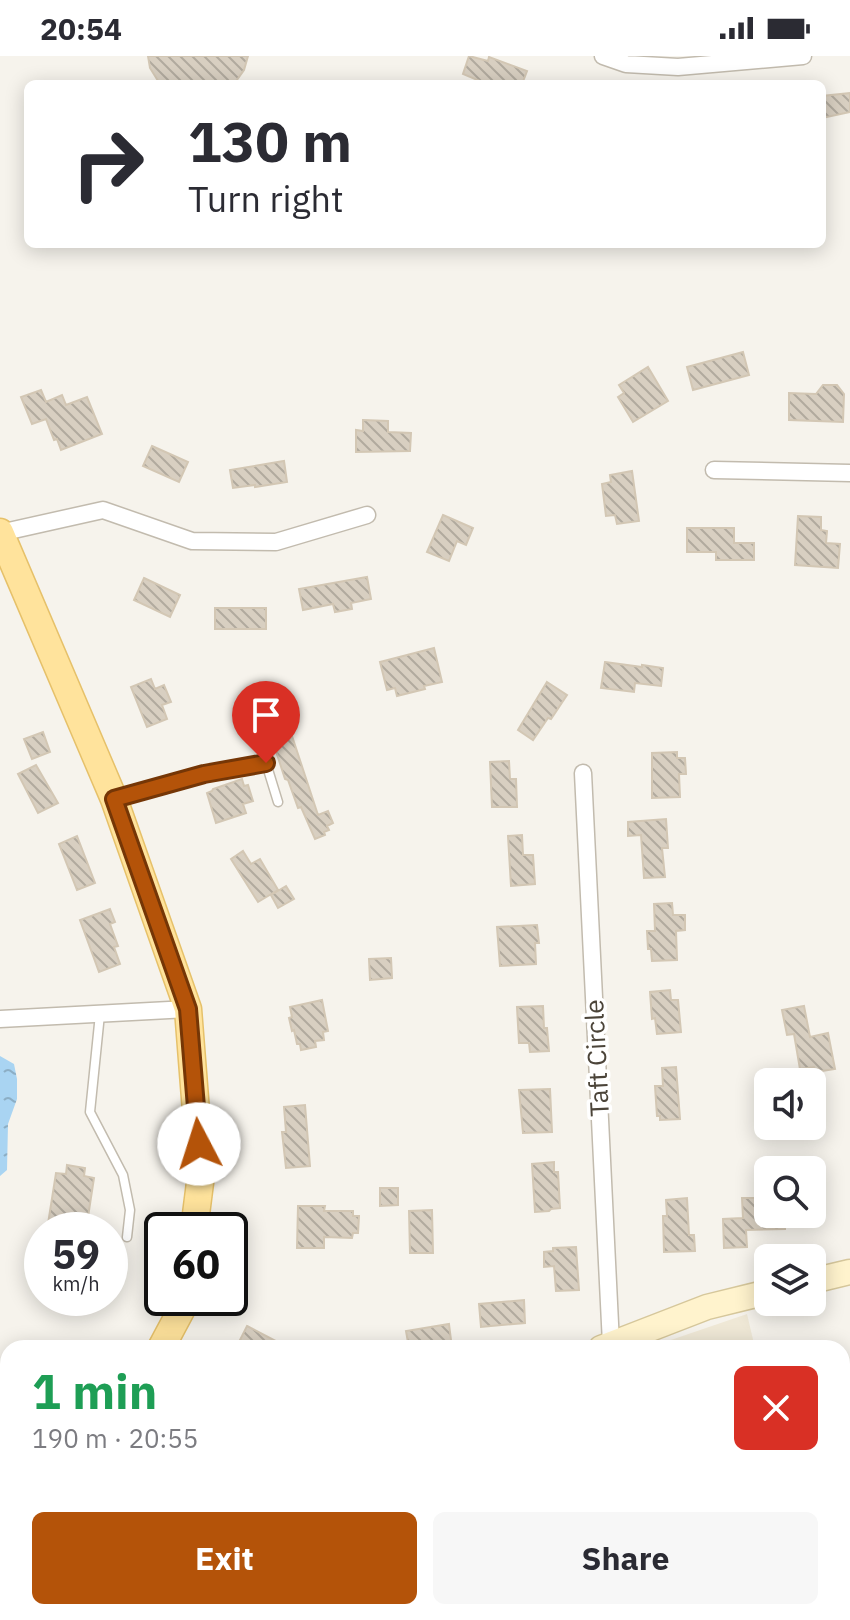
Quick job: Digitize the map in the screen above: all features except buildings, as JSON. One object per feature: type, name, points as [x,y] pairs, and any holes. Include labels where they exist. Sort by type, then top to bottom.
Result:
[{"type":"main road","points":[[0,532],[114,799],[188,1009],[201,1175],[196,1212]]},
{"type":"main road","points":[[165,1340],[178,1316]]},
{"type":"street","points":[[603,56],[626,64],[678,67],[803,56]]},
{"type":"street","points":[[714,470],[850,473]]},
{"type":"street","points":[[0,532],[103,510],[192,541],[276,542],[367,515]]},
{"type":"street","name":"Taft Circle","points":[[583,773],[606,1340]]},
{"type":"street","points":[[0,1019],[188,1009]]},
{"type":"street","points":[[826,1278],[850,1272]]},
{"type":"street","points":[[622,1340],[707,1307],[754,1295]]},
{"type":"lane","points":[[114,799],[204,774],[266,763],[278,802]]},
{"type":"lane","points":[[100,1014],[90,1112],[123,1175],[130,1210],[128,1228]]},
{"type":"shaded area","points":[[747,1314],[753,1340],[671,1340]]},
{"type":"water","points":[[0,1056],[14,1064],[17,1099],[8,1124],[7,1170],[0,1176]]},
{"type":"route","points":[[199,1144],[188,1009],[114,799],[204,774],[266,763]]}]
